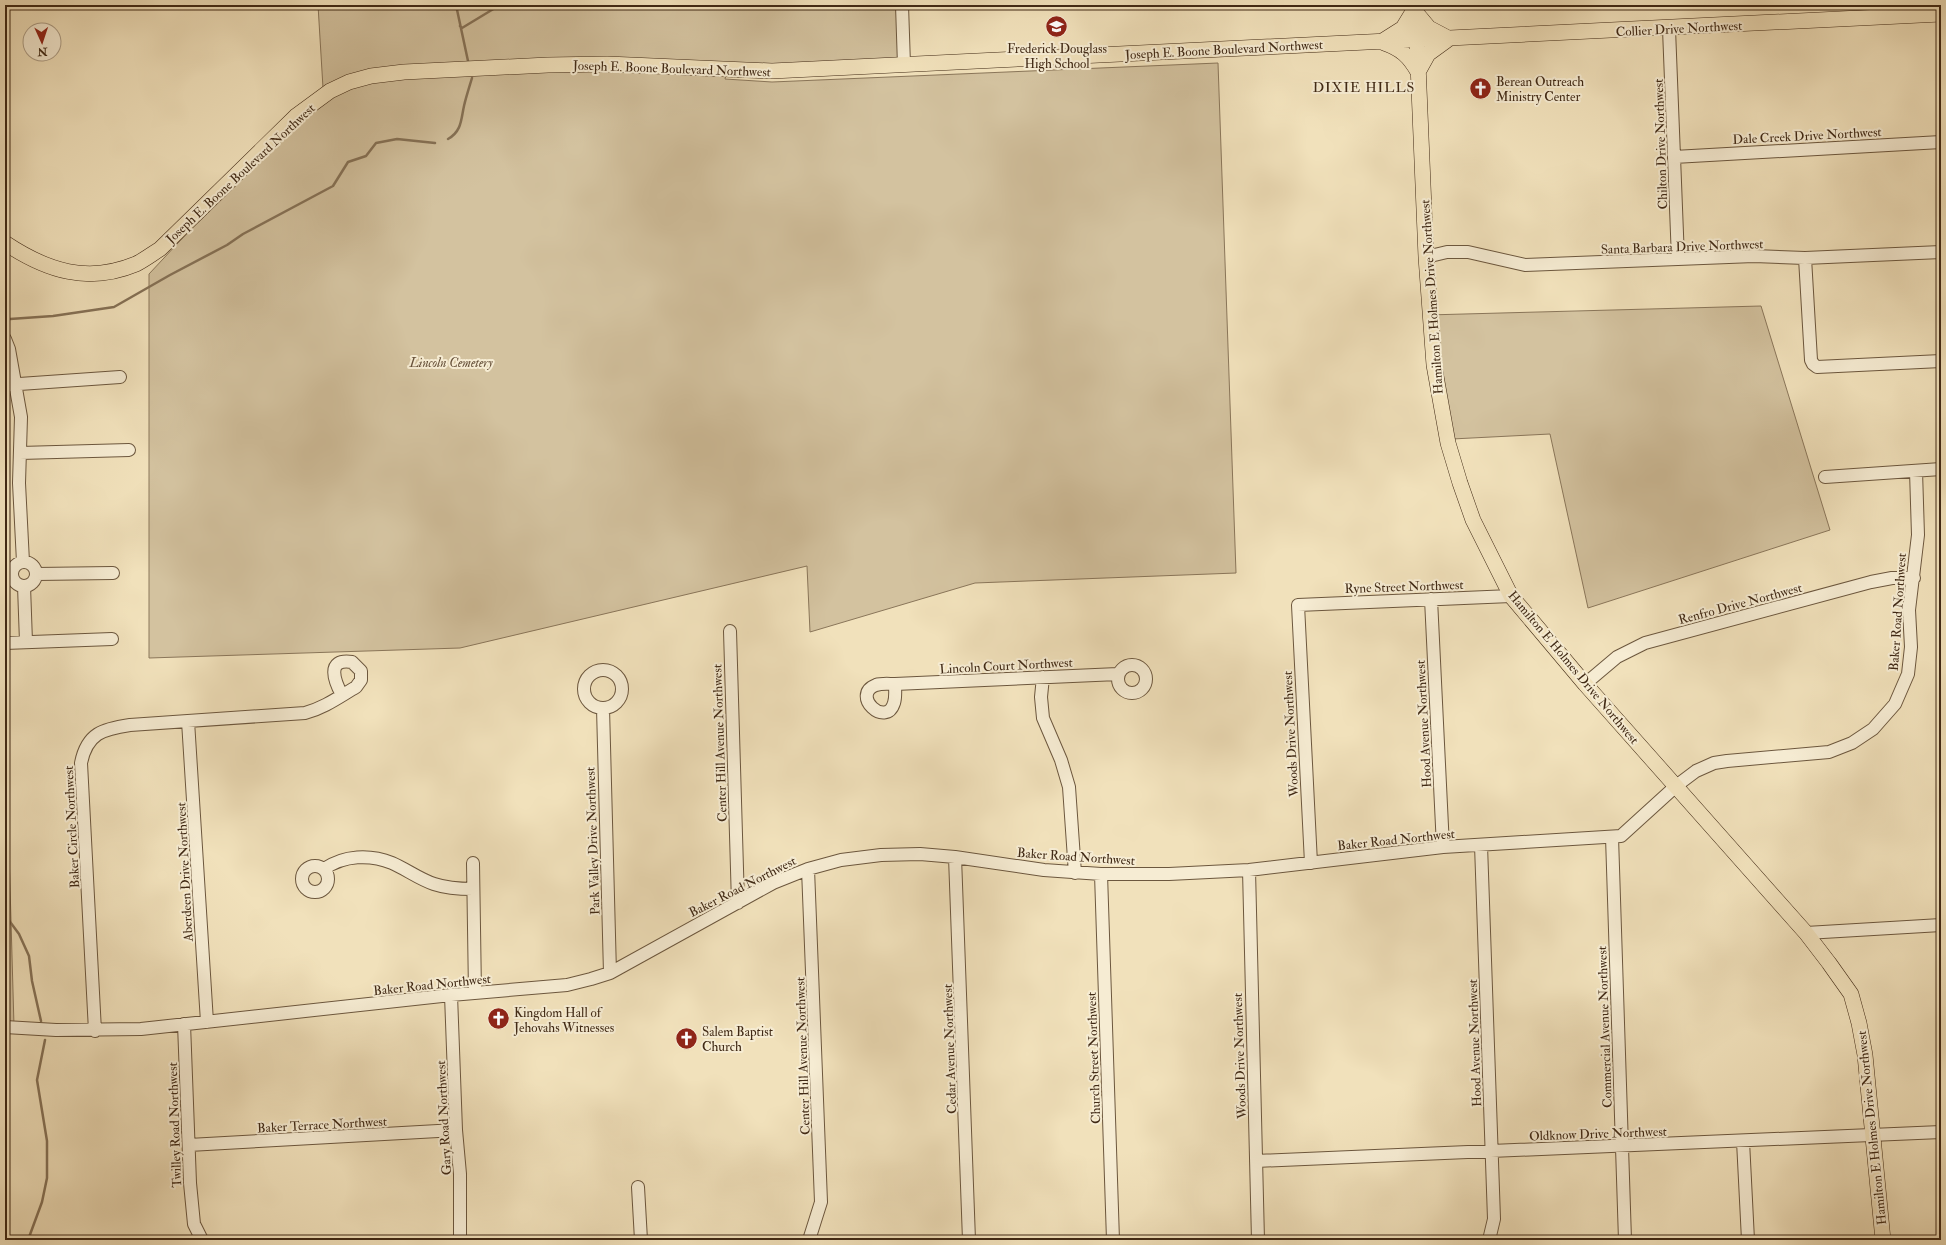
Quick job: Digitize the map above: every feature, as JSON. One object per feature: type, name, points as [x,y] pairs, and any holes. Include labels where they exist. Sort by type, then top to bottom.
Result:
[{"type":"main road","points":[[1380,42],[1394,35],[1403,28],[1413,7],[1429,28],[1450,38]]},
{"type":"main road","name":"Hamilton E Holmes Drive Northwest","points":[[1413,7],[1417,40],[1426,257],[1434,366],[1448,443],[1473,520],[1511,596],[1585,684],[1806,934],[1851,994],[1865,1055],[1874,1135],[1883,1240]]},
{"type":"main road","name":"Collier Drive Northwest","points":[[1417,40],[1669,29],[1941,14]]},
{"type":"main road","points":[[1380,42],[1396,47],[1405,53],[1418,72],[1428,54],[1450,38]]},
{"type":"main road","name":"Joseph E. Boone Boulevard Northwest","points":[[5,243],[24,255],[45,265],[69,272],[90,274],[113,272],[138,263],[160,249],[296,116],[330,91],[349,82],[371,76],[417,71],[607,64],[772,71],[1417,40]]},
{"type":"street","points":[[902,5],[904,65]]},
{"type":"street","name":"Chilton Drive Northwest","points":[[1669,29],[1678,259]]},
{"type":"street","name":"Dale Creek Drive Northwest","points":[[1674,157],[1941,142]]},
{"type":"street","name":"Santa Barbara Drive Northwest","points":[[1426,257],[1447,252],[1468,252],[1525,266],[1754,256],[1805,258],[1941,252]]},
{"type":"street","points":[[1805,258],[1811,360],[1816,367],[1941,361]]},
{"type":"street","points":[[5,338],[9,349],[10,385],[21,417],[19,483],[23,562]]},
{"type":"street","points":[[10,385],[120,377]]},
{"type":"street","points":[[20,453],[129,450]]},
{"type":"street","points":[[1825,477],[1941,469]]},
{"type":"street","name":"Baker Road Northwest","points":[[5,1027],[95,1031],[141,1029],[451,995],[567,984],[610,973],[772,883],[808,869],[841,860],[881,855],[920,854],[955,857],[1075,873],[1169,874],[1249,870],[1481,844],[1621,836],[1676,786],[1696,771],[1714,764],[1829,752],[1852,743],[1873,729],[1895,704],[1908,674],[1911,646],[1909,610],[1918,535],[1916,471]]},
{"type":"street","points":[[23,562],[31,564],[36,574],[34,581],[24,586],[14,582],[8,575],[16,564],[23,562]]},
{"type":"street","points":[[36,574],[113,573]]},
{"type":"street","name":"Renfro Drive Northwest","points":[[1585,684],[1617,657],[1645,643],[1871,582],[1892,578],[1914,578]]},
{"type":"street","points":[[24,586],[26,642]]},
{"type":"street","name":"Ryne Street Northwest","points":[[1298,605],[1511,596]]},
{"type":"street","name":"Hood Avenue Northwest","points":[[1431,599],[1443,848]]},
{"type":"street","name":"Woods Drive Northwest","points":[[1298,605],[1311,863]]},
{"type":"street","name":"Center Hill Avenue Northwest","points":[[730,630],[738,903]]},
{"type":"street","points":[[5,643],[112,639]]},
{"type":"street","name":"Lincoln Court Northwest","points":[[895,684],[1043,676],[1118,674]]},
{"type":"street","points":[[1043,676],[1041,697],[1043,718],[1061,760],[1069,787],[1075,873]]},
{"type":"street","name":"Baker Circle Northwest","points":[[95,1031],[81,763],[83,755],[93,736],[108,729],[188,721],[305,713],[317,710],[342,695]]},
{"type":"street","name":"Park Valley Drive Northwest","points":[[603,708],[610,973]]},
{"type":"street","name":"Aberdeen Drive Northwest","points":[[188,721],[207,1022]]},
{"type":"street","name":"Commercial Avenue Northwest","points":[[1612,837],[1625,1240]]},
{"type":"street","name":"Hood Avenue Northwest","points":[[1481,844],[1494,1219],[1489,1240]]},
{"type":"street","name":"Cedar Avenue Northwest","points":[[955,857],[969,1240]]},
{"type":"street","points":[[324,869],[333,863],[344,859],[373,858],[392,863],[415,876],[434,884],[473,890]]},
{"type":"street","points":[[473,863],[475,993]]},
{"type":"street","name":"Center Hill Avenue Northwest","points":[[808,869],[821,1202],[809,1240]]},
{"type":"street","name":"Woods Drive Northwest","points":[[1249,870],[1258,1240]]},
{"type":"street","name":"Church Street Northwest","points":[[1101,874],[1113,1240]]},
{"type":"street","points":[[1806,934],[1941,926]]},
{"type":"street","name":"Gary Road Northwest","points":[[451,995],[456,1130],[460,1174],[460,1240]]},
{"type":"street","name":"Twilley Road Northwest","points":[[184,1024],[190,1183],[194,1224],[202,1240]]},
{"type":"street","name":"Baker Terrace Northwest","points":[[189,1145],[456,1130]]},
{"type":"street","name":"Oldknow Drive Northwest","points":[[1256,1161],[1941,1132]]},
{"type":"street","points":[[1743,1141],[1748,1240]]},
{"type":"street","points":[[638,1187],[641,1240]]},
{"type":"green space","name":"Lincoln Cemetery","points":[[318,5],[899,5],[901,60],[772,66],[729,64],[725,79],[772,82],[1218,63],[1236,573],[975,583],[810,632],[807,566],[460,648],[149,658],[149,274],[323,88]]},
{"type":"green space","points":[[1761,306],[1830,530],[1588,608],[1550,434],[1452,439],[1427,315]]},
{"type":"green space","points":[[5,710],[14,1026],[5,1026]]},
{"type":"waterway","points":[[456,5],[468,61]]},
{"type":"waterway","points":[[460,26],[462,28],[500,5]]},
{"type":"waterway","points":[[448,139],[453,136],[460,124],[472,78]]},
{"type":"waterway","points":[[10,319],[53,316],[114,307],[227,245],[243,234],[333,186],[348,162],[366,156],[376,143],[397,139],[435,143]]},
{"type":"waterway","points":[[5,915],[19,934],[29,956],[32,981],[41,1021]]},
{"type":"waterway","points":[[28,1240],[42,1202],[47,1178],[47,1141],[37,1080],[45,1040]]},
{"type":"place","name":"Frederick Douglass High School","points":[[1057,26]]},
{"type":"place","name":"Berean Outreach Ministry Center","points":[[1481,88]]},
{"type":"place","name":"Kingdom Hall of Jehovahs Witnesses","points":[[498,1019]]},
{"type":"place","name":"Salem Baptist Church","points":[[686,1038]]},
{"type":"district","name":"DIXIE HILLS","points":[[1364,87]]}]
